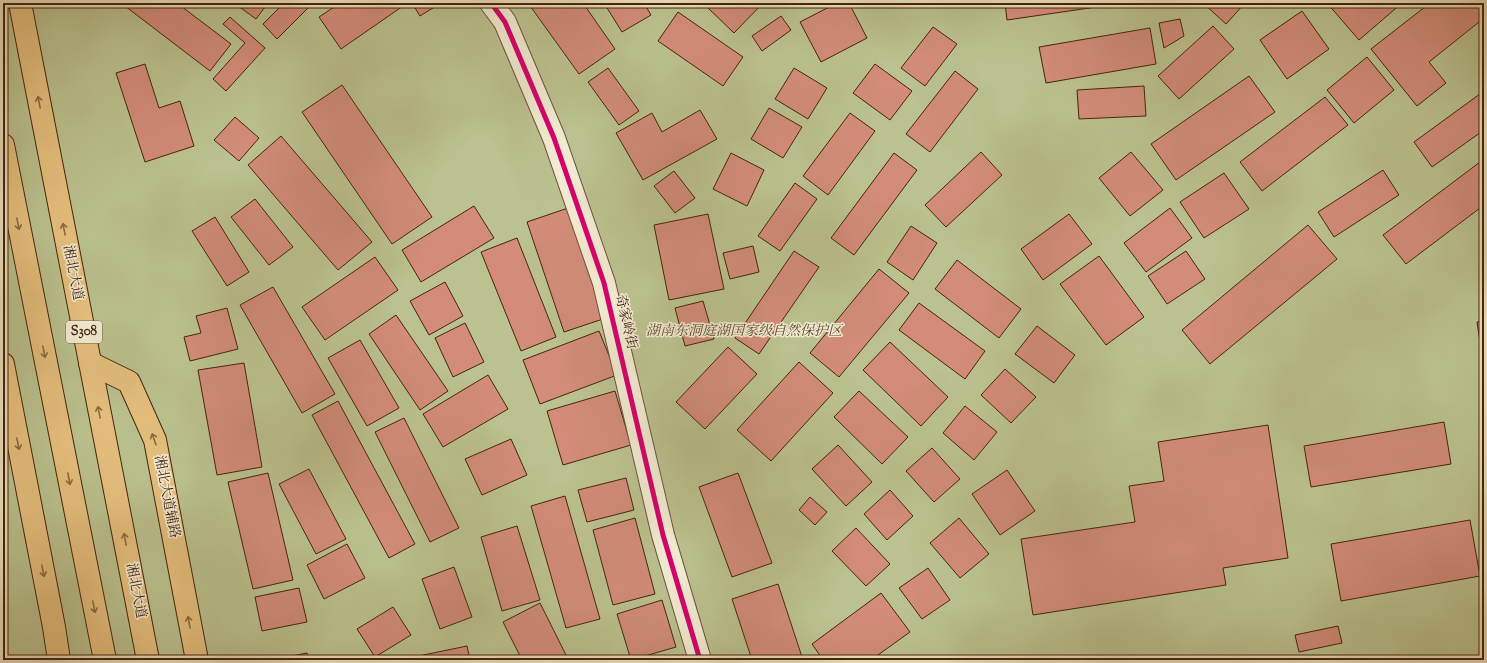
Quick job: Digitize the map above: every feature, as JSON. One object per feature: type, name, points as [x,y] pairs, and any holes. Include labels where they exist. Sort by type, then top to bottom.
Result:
[{"type":"main road","name":"湘北大道","points":[[20,3],[148,660]]},
{"type":"main road","points":[[3,145],[105,660]]},
{"type":"main road","name":"湘北大道辅路","points":[[90,363],[129,382],[155,440],[197,660]]},
{"type":"main road","points":[[3,364],[54,627],[59,660]]},
{"type":"street","name":"奇家岭街","points":[[491,3],[505,22],[554,138],[604,283],[663,535],[700,660]]},
{"type":"green space","name":"湖南东洞庭湖国家级自然保护区","points":[[3,3],[1484,3],[1484,660],[3,660]]},
{"type":"building","points":[[121,3],[177,3],[231,44],[210,71]]},
{"type":"building","points":[[234,3],[268,3],[256,19]]},
{"type":"building","points":[[284,3],[307,3],[310,6],[277,39],[263,24]]},
{"type":"building","points":[[340,3],[400,3],[403,6],[341,49],[319,17]]},
{"type":"building","points":[[412,3],[441,3],[420,16]]},
{"type":"building","points":[[528,3],[583,3],[615,49],[579,74]]},
{"type":"building","points":[[604,3],[644,3],[651,15],[622,32]]},
{"type":"building","points":[[711,3],[763,3],[734,33],[707,7]]},
{"type":"building","points":[[837,3],[849,3],[867,38],[821,62],[800,22]]},
{"type":"building","points":[[1005,3],[1117,3],[1117,4],[1007,20]]},
{"type":"building","points":[[1203,3],[1245,3],[1226,24]]},
{"type":"building","points":[[1327,3],[1402,3],[1359,40]]},
{"type":"building","points":[[1430,3],[1484,3],[1484,18],[1429,62],[1446,83],[1417,106],[1371,49]]},
{"type":"building","points":[[1302,11],[1329,49],[1287,79],[1260,40]]},
{"type":"building","points":[[678,12],[743,57],[723,86],[658,41]]},
{"type":"building","points":[[781,16],[791,30],[762,51],[752,36]]},
{"type":"building","points":[[230,17],[265,48],[226,91],[213,79],[245,43],[223,24]]},
{"type":"building","points":[[1180,19],[1184,36],[1164,48],[1159,23]]},
{"type":"building","points":[[1213,26],[1234,49],[1179,99],[1158,76]]},
{"type":"building","points":[[933,27],[957,44],[925,86],[901,68]]},
{"type":"building","points":[[1150,28],[1156,64],[1046,83],[1039,47]]},
{"type":"building","points":[[1367,57],[1394,90],[1354,123],[1327,90]]},
{"type":"building","points":[[145,64],[159,108],[180,101],[194,146],[145,162],[116,73]]},
{"type":"building","points":[[875,64],[912,91],[890,120],[853,93]]},
{"type":"building","points":[[608,68],[639,111],[619,125],[588,82]]},
{"type":"building","points":[[794,68],[827,88],[808,119],[775,99]]},
{"type":"building","points":[[955,71],[978,89],[930,152],[906,134]]},
{"type":"building","points":[[1249,76],[1275,112],[1176,180],[1151,144]]},
{"type":"building","points":[[342,85],[432,217],[392,244],[302,112]]},
{"type":"building","points":[[1144,86],[1146,116],[1079,119],[1077,90]]},
{"type":"building","points":[[1484,91],[1484,130],[1432,167],[1414,142]]},
{"type":"building","points":[[1325,97],[1348,125],[1262,191],[1240,162]]},
{"type":"building","points":[[769,108],[802,127],[783,158],[751,139]]},
{"type":"building","points":[[700,110],[717,139],[643,180],[616,133],[652,113],[662,132]]},
{"type":"building","points":[[850,113],[875,131],[828,195],[803,176]]},
{"type":"building","points":[[235,117],[259,138],[239,161],[214,140]]},
{"type":"building","points":[[281,136],[372,242],[338,270],[248,165]]},
{"type":"building","points":[[981,152],[1002,175],[946,227],[925,205]]},
{"type":"building","points":[[1131,152],[1163,190],[1130,216],[1099,178]]},
{"type":"building","points":[[731,153],[764,170],[747,206],[713,189]]},
{"type":"building","points":[[894,153],[917,170],[854,255],[831,238]]},
{"type":"building","points":[[1484,159],[1484,205],[1406,264],[1383,235]]},
{"type":"building","points":[[1383,170],[1399,195],[1334,237],[1318,212]]},
{"type":"building","points":[[674,171],[695,198],[675,213],[654,186]]},
{"type":"building","points":[[1224,173],[1249,209],[1204,238],[1180,202]]},
{"type":"building","points":[[795,183],[817,199],[780,251],[758,236]]},
{"type":"building","points":[[255,199],[293,247],[269,265],[231,217]]},
{"type":"building","points":[[474,206],[494,238],[421,282],[402,250]]},
{"type":"building","points":[[568,208],[606,318],[564,332],[527,222]]},
{"type":"building","points":[[1170,208],[1192,238],[1146,272],[1124,243]]},
{"type":"building","points":[[708,214],[724,289],[669,300],[654,225]]},
{"type":"building","points":[[1069,214],[1092,244],[1043,280],[1021,249]]},
{"type":"building","points":[[215,217],[249,272],[227,286],[192,231]]},
{"type":"building","points":[[1308,225],[1337,259],[1210,364],[1182,330]]},
{"type":"building","points":[[911,226],[937,243],[913,280],[887,262]]},
{"type":"building","points":[[517,238],[556,337],[521,351],[481,252]]},
{"type":"building","points":[[753,246],[759,272],[730,279],[723,253]]},
{"type":"building","points":[[794,251],[819,267],[759,354],[735,338]]},
{"type":"building","points":[[1186,251],[1205,279],[1167,304],[1148,276]]},
{"type":"building","points":[[1099,256],[1144,317],[1106,345],[1060,284]]},
{"type":"building","points":[[375,257],[398,290],[325,340],[302,307]]},
{"type":"building","points":[[957,260],[1021,309],[999,338],[935,289]]},
{"type":"building","points":[[879,269],[909,293],[839,377],[810,353]]},
{"type":"building","points":[[445,282],[463,316],[429,335],[410,301]]},
{"type":"building","points":[[273,287],[335,394],[302,413],[240,305]]},
{"type":"building","points":[[703,301],[714,339],[685,346],[675,308]]},
{"type":"building","points":[[919,303],[985,351],[965,379],[899,330]]},
{"type":"building","points":[[227,308],[238,349],[190,361],[184,337],[201,333],[196,316]]},
{"type":"building","points":[[396,315],[448,391],[420,410],[369,334]]},
{"type":"building","points":[[1484,321],[1484,368],[1477,322]]},
{"type":"building","points":[[465,323],[484,362],[453,377],[435,338]]},
{"type":"building","points":[[1037,326],[1075,355],[1054,383],[1015,354]]},
{"type":"building","points":[[599,331],[617,375],[540,404],[523,360]]},
{"type":"building","points":[[360,340],[399,408],[367,426],[328,358]]},
{"type":"building","points":[[890,342],[948,397],[921,426],[863,370]]},
{"type":"building","points":[[728,347],[757,374],[705,429],[676,402]]},
{"type":"building","points":[[799,362],[833,393],[771,461],[737,430]]},
{"type":"building","points":[[244,363],[262,467],[217,475],[198,370]]},
{"type":"building","points":[[1005,369],[1036,397],[1011,423],[981,395]]},
{"type":"building","points":[[488,375],[508,409],[443,447],[423,414]]},
{"type":"building","points":[[615,391],[631,445],[563,465],[547,411]]},
{"type":"building","points":[[859,391],[908,437],[882,464],[834,417]]},
{"type":"building","points":[[338,401],[415,544],[389,558],[312,415]]},
{"type":"building","points":[[965,406],[997,432],[974,460],[943,433]]},
{"type":"building","points":[[404,418],[459,528],[430,542],[375,432]]},
{"type":"building","points":[[1444,422],[1451,464],[1311,487],[1304,446]]},
{"type":"building","points":[[1268,425],[1288,558],[1223,568],[1226,585],[1033,615],[1021,539],[1135,522],[1129,486],[1164,481],[1158,442]]},
{"type":"building","points":[[511,439],[527,475],[482,495],[465,459]]},
{"type":"building","points":[[838,445],[872,482],[846,506],[812,469]]},
{"type":"building","points":[[932,448],[960,479],[934,502],[906,471]]},
{"type":"building","points":[[309,469],[346,539],[316,554],[279,484]]},
{"type":"building","points":[[1007,470],[1035,511],[1000,535],[972,494]]},
{"type":"building","points":[[268,473],[293,580],[253,589],[228,482]]},
{"type":"building","points":[[738,473],[772,563],[732,577],[699,487]]},
{"type":"building","points":[[626,478],[634,510],[587,522],[578,490]]},
{"type":"building","points":[[890,490],[913,516],[887,540],[864,514]]},
{"type":"building","points":[[565,496],[600,619],[566,628],[531,506]]},
{"type":"building","points":[[810,497],[827,512],[815,525],[799,510]]},
{"type":"building","points":[[635,518],[655,594],[613,605],[593,530]]},
{"type":"building","points":[[959,518],[989,554],[960,578],[930,543]]},
{"type":"building","points":[[1470,520],[1480,576],[1341,601],[1331,544]]},
{"type":"building","points":[[517,526],[540,600],[502,611],[481,537]]},
{"type":"building","points":[[856,528],[890,564],[866,586],[832,551]]},
{"type":"building","points":[[347,544],[365,578],[324,599],[307,565]]},
{"type":"building","points":[[454,567],[472,617],[440,629],[422,579]]},
{"type":"building","points":[[928,568],[950,600],[922,619],[899,588]]},
{"type":"building","points":[[778,584],[803,660],[752,660],[732,599]]},
{"type":"building","points":[[299,588],[307,622],[262,631],[255,597]]},
{"type":"building","points":[[881,593],[910,632],[871,660],[823,660],[812,644]]},
{"type":"building","points":[[662,600],[676,647],[631,660],[617,614]]},
{"type":"building","points":[[540,603],[566,655],[555,660],[522,660],[503,622]]},
{"type":"building","points":[[393,607],[411,635],[375,657],[357,629]]},
{"type":"building","points":[[1338,626],[1342,643],[1299,652],[1295,635]]},
{"type":"building","points":[[467,646],[470,660],[399,660]]},
{"type":"building","points":[[307,653],[309,660],[271,660]]},
{"type":"cycle path","points":[[491,3],[505,22],[554,138],[604,283],[663,535],[700,660]]}]
